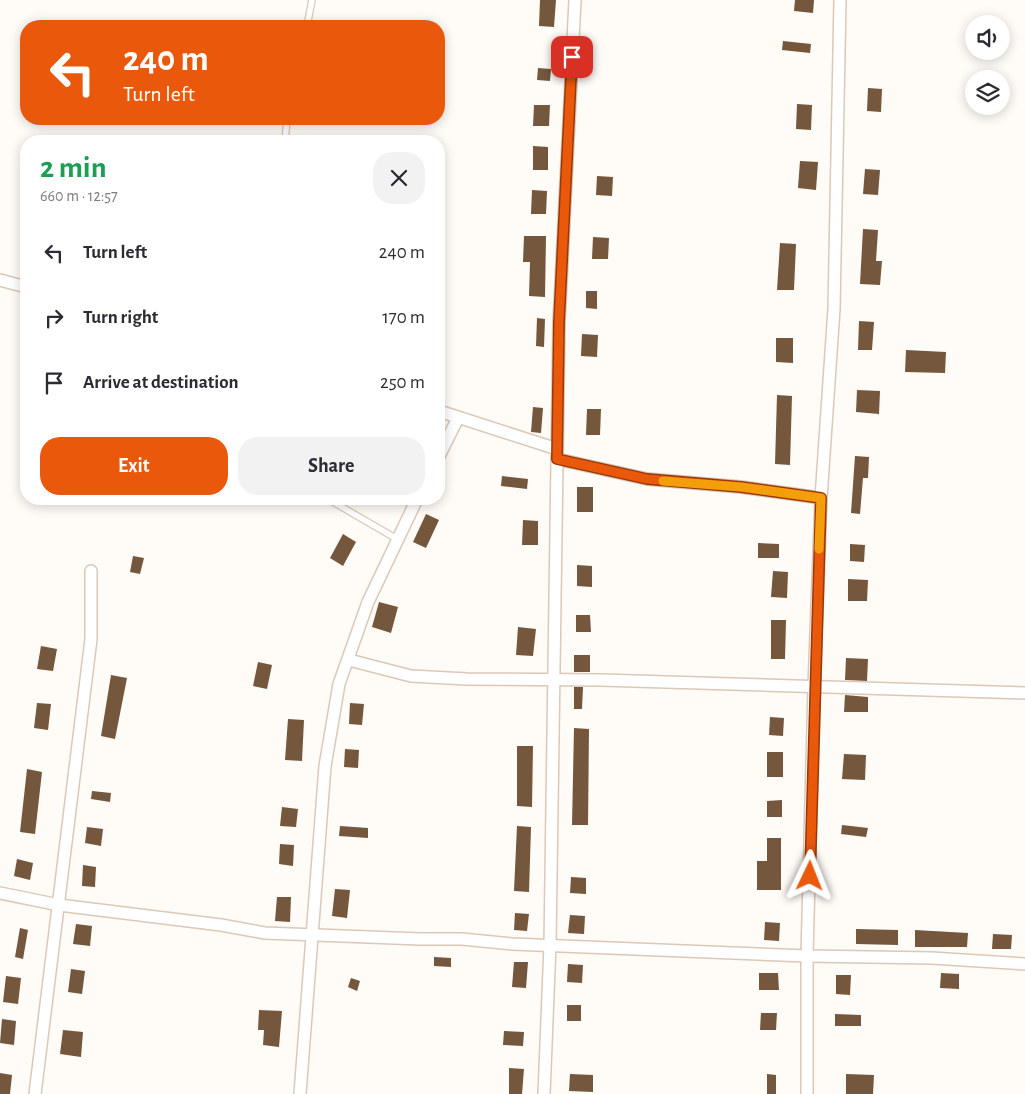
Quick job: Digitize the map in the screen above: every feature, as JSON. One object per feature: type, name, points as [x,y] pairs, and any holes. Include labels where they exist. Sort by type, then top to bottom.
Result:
[{"type":"street","points":[[544,1094],[550,945],[559,322],[575,0]]},
{"type":"street","points":[[807,1094],[807,956],[814,686],[821,498],[834,309],[840,0]]},
{"type":"street","points":[[0,280],[20,286]]},
{"type":"street","points":[[445,413],[557,454],[647,479],[741,487],[821,498]]},
{"type":"street","points":[[445,444],[458,418]]},
{"type":"street","points":[[300,1094],[314,936],[325,766],[339,684],[368,602],[414,505]]},
{"type":"street","points":[[35,1094],[91,639],[91,571]]},
{"type":"street","points":[[349,660],[411,676],[1025,693]]},
{"type":"street","points":[[0,894],[59,905],[221,925],[266,933],[314,936],[462,939],[512,944],[807,956],[932,958],[1025,964]]},
{"type":"lane","points":[[308,20],[312,0]]},
{"type":"lane","points":[[338,505],[397,539]]},
{"type":"building","points":[[540,0],[556,0],[554,27],[539,26]]},
{"type":"building","points":[[795,0],[814,0],[813,13],[794,11]]},
{"type":"building","points":[[783,41],[811,44],[810,53],[782,50]]},
{"type":"building","points":[[538,68],[551,69],[550,81],[537,80]]},
{"type":"building","points":[[868,88],[882,89],[881,112],[867,111]]},
{"type":"building","points":[[797,104],[812,105],[811,130],[796,129]]},
{"type":"building","points":[[534,105],[550,105],[549,126],[533,126]]},
{"type":"building","points":[[533,146],[548,147],[548,170],[533,170]]},
{"type":"building","points":[[800,161],[818,162],[816,190],[798,188]]},
{"type":"building","points":[[865,169],[880,170],[878,195],[863,194]]},
{"type":"building","points":[[597,176],[613,177],[612,196],[596,195]]},
{"type":"building","points":[[532,190],[547,191],[546,214],[531,214]]},
{"type":"building","points":[[863,229],[878,230],[876,261],[882,261],[880,285],[860,284]]},
{"type":"building","points":[[524,236],[546,236],[545,297],[529,296],[530,262],[523,262]]},
{"type":"building","points":[[593,237],[609,238],[608,259],[592,259]]},
{"type":"building","points":[[780,243],[796,244],[794,290],[777,290]]},
{"type":"building","points":[[586,291],[597,291],[597,309],[586,308]]},
{"type":"building","points":[[537,318],[545,319],[544,347],[536,346]]},
{"type":"building","points":[[859,321],[874,322],[872,350],[858,350]]},
{"type":"building","points":[[582,334],[598,335],[597,357],[581,356]]},
{"type":"building","points":[[776,338],[793,338],[793,363],[776,362]]},
{"type":"building","points":[[906,350],[946,352],[945,373],[905,372]]},
{"type":"building","points":[[857,390],[880,391],[879,414],[856,412]]},
{"type":"building","points":[[777,395],[792,396],[790,465],[775,464]]},
{"type":"building","points":[[533,407],[543,408],[541,433],[531,432]]},
{"type":"building","points":[[587,409],[601,409],[600,435],[586,435]]},
{"type":"building","points":[[855,456],[869,457],[868,478],[863,478],[860,514],[851,513]]},
{"type":"building","points":[[502,476],[528,479],[527,489],[501,486]]},
{"type":"building","points":[[577,487],[593,487],[593,512],[577,512]]},
{"type":"building","points":[[426,514],[439,520],[426,548],[413,542]]},
{"type":"building","points":[[523,520],[538,521],[538,545],[522,545]]},
{"type":"building","points":[[343,534],[356,542],[343,566],[330,558]]},
{"type":"building","points":[[758,543],[779,544],[779,558],[758,558]]},
{"type":"building","points":[[850,544],[865,545],[864,562],[850,561]]},
{"type":"building","points":[[133,556],[144,558],[140,574],[130,572]]},
{"type":"building","points":[[577,565],[592,566],[592,587],[577,586]]},
{"type":"building","points":[[773,571],[788,572],[787,598],[771,597]]},
{"type":"building","points":[[848,579],[868,580],[867,601],[848,601]]},
{"type":"building","points":[[379,602],[398,607],[391,633],[372,627]]},
{"type":"building","points":[[576,615],[590,615],[591,632],[576,632]]},
{"type":"building","points":[[771,620],[786,620],[785,659],[771,659]]},
{"type":"building","points":[[518,627],[536,629],[533,656],[516,655]]},
{"type":"building","points":[[41,646],[57,649],[53,671],[37,669]]},
{"type":"building","points":[[574,655],[590,655],[590,672],[574,672]]},
{"type":"building","points":[[846,658],[868,659],[867,681],[845,680]]},
{"type":"building","points":[[258,662],[272,665],[267,689],[253,686]]},
{"type":"building","points":[[111,675],[127,678],[115,739],[101,736]]},
{"type":"building","points":[[574,687],[583,687],[582,709],[574,709]]},
{"type":"building","points":[[845,695],[868,697],[868,712],[844,712]]},
{"type":"building","points":[[37,703],[51,704],[48,730],[34,728]]},
{"type":"building","points":[[350,703],[364,704],[362,725],[349,724]]},
{"type":"building","points":[[770,717],[784,718],[783,736],[769,735]]},
{"type":"building","points":[[288,719],[304,720],[302,761],[285,760]]},
{"type":"building","points":[[574,728],[589,729],[588,825],[572,825]]},
{"type":"building","points":[[517,746],[533,746],[532,807],[517,806]]},
{"type":"building","points":[[345,749],[359,750],[358,768],[344,767]]},
{"type":"building","points":[[767,752],[783,752],[783,777],[767,777]]},
{"type":"building","points":[[844,754],[866,755],[865,780],[842,779]]},
{"type":"building","points":[[27,769],[42,772],[35,834],[20,832]]},
{"type":"building","points":[[92,791],[111,793],[110,802],[91,799]]},
{"type":"building","points":[[782,800],[782,817],[767,817],[767,801]]},
{"type":"building","points":[[282,807],[298,809],[296,827],[280,826]]},
{"type":"building","points":[[842,825],[868,828],[866,837],[841,834]]},
{"type":"building","points":[[340,826],[368,828],[368,838],[339,836]]},
{"type":"building","points":[[517,826],[531,827],[529,892],[514,891]]},
{"type":"building","points":[[87,827],[103,829],[101,846],[85,843]]},
{"type":"building","points":[[767,838],[781,838],[781,890],[757,890],[757,861],[767,861]]},
{"type":"building","points":[[280,844],[294,845],[293,866],[279,864]]},
{"type":"building","points":[[17,859],[33,863],[30,880],[14,876]]},
{"type":"building","points":[[83,865],[96,867],[95,887],[82,886]]},
{"type":"building","points":[[571,877],[586,878],[586,894],[570,893]]},
{"type":"building","points":[[335,889],[350,890],[347,918],[332,916]]},
{"type":"building","points":[[277,897],[291,897],[290,922],[275,921]]},
{"type":"building","points":[[515,913],[529,914],[527,931],[514,930]]},
{"type":"building","points":[[570,915],[585,916],[584,934],[568,933]]},
{"type":"building","points":[[765,922],[780,923],[779,941],[764,940]]},
{"type":"building","points":[[76,924],[92,926],[90,946],[73,944]]},
{"type":"building","points":[[20,928],[28,930],[23,959],[15,957]]},
{"type":"building","points":[[856,929],[898,930],[898,945],[856,944]]},
{"type":"building","points":[[915,930],[968,933],[967,947],[915,947]]},
{"type":"building","points":[[993,934],[1012,935],[1011,949],[992,949]]},
{"type":"building","points":[[434,957],[451,958],[451,967],[434,966]]},
{"type":"building","points":[[514,962],[528,962],[526,988],[512,987]]},
{"type":"building","points":[[568,964],[583,965],[582,983],[567,982]]},
{"type":"building","points":[[71,969],[85,971],[82,994],[68,992]]},
{"type":"building","points":[[759,973],[778,973],[779,990],[759,990]]},
{"type":"building","points":[[941,973],[959,974],[959,989],[940,988]]},
{"type":"building","points":[[836,975],[851,975],[850,995],[836,994]]},
{"type":"building","points":[[6,976],[21,978],[18,1004],[3,1002]]},
{"type":"building","points":[[351,978],[360,981],[357,991],[348,987]]},
{"type":"building","points":[[567,1005],[581,1005],[581,1021],[567,1021]]},
{"type":"building","points":[[259,1010],[282,1011],[279,1047],[263,1045],[264,1030],[258,1030]]},
{"type":"building","points":[[761,1013],[777,1013],[776,1030],[760,1030]]},
{"type":"building","points":[[835,1014],[861,1015],[861,1026],[835,1026]]},
{"type":"building","points":[[2,1019],[16,1021],[14,1045],[0,1043]]},
{"type":"building","points":[[63,1030],[83,1032],[81,1057],[60,1054]]},
{"type":"building","points":[[504,1031],[524,1032],[523,1046],[503,1045]]},
{"type":"building","points":[[509,1068],[524,1069],[522,1094],[509,1094]]},
{"type":"building","points":[[0,1073],[12,1075],[10,1094],[0,1094]]},
{"type":"building","points":[[570,1074],[593,1075],[593,1092],[569,1091]]},
{"type":"building","points":[[767,1074],[776,1075],[776,1094],[767,1094]]},
{"type":"building","points":[[846,1074],[874,1075],[873,1094],[846,1094]]},
{"type":"slow traffic","points":[[663,481],[741,487],[821,498],[819,549]]},
{"type":"route","points":[[572,57],[559,322],[557,459],[647,479],[741,487],[821,498],[814,686],[810,876]]}]
